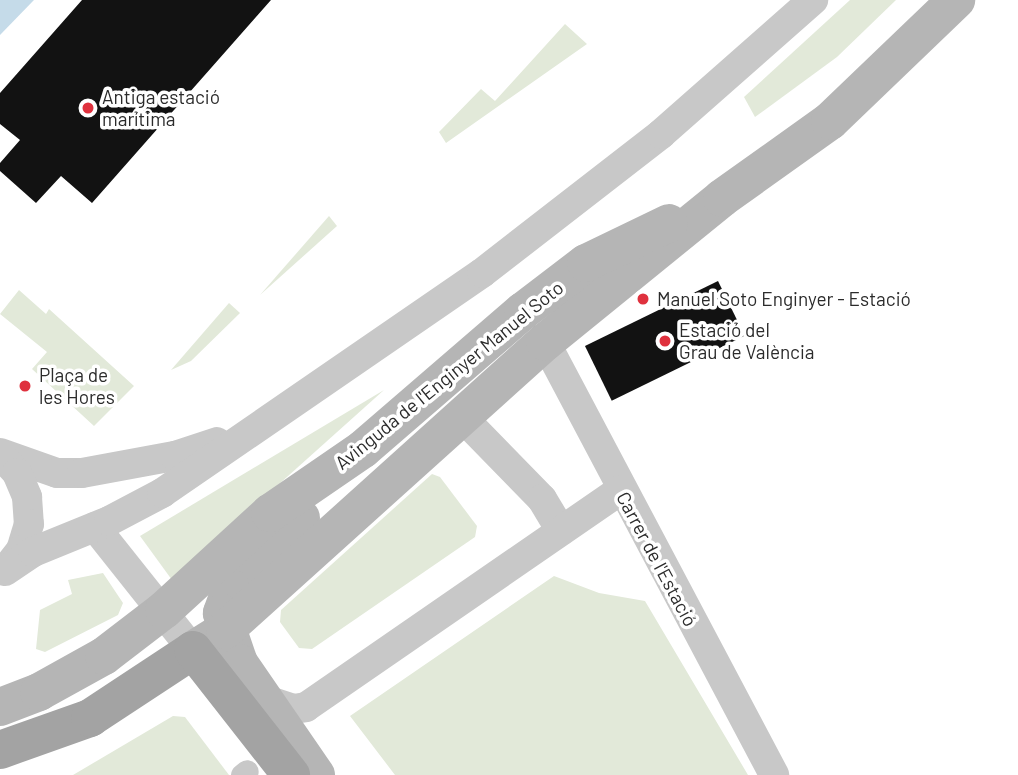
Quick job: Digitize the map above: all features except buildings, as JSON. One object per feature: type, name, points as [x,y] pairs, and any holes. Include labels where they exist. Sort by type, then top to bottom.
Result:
[{"type":"main road","name":"Avinguda de l'Enginyer Manuel Soto","points":[[0,750],[90,718],[225,630],[460,415],[722,198],[830,121],[956,0]]},
{"type":"main road","name":"Avinguda de l'Enginyer Manuel Soto","points":[[0,707],[39,692],[104,656],[164,610],[270,513],[363,449],[523,311],[586,263],[722,198]]},
{"type":"main road","points":[[316,775],[239,663],[225,630],[222,613],[231,588],[363,449]]},
{"type":"main road","points":[[193,650],[291,775]]},
{"type":"street","points":[[2,573],[33,552],[95,527],[162,493],[569,208],[733,73],[813,0]]},
{"type":"street","name":"Carrer de l'Estació","points":[[545,342],[620,489],[774,775]]},
{"type":"street","points":[[460,415],[542,499],[561,530]]},
{"type":"street","points":[[0,453],[57,473],[82,473],[175,456],[271,417]]},
{"type":"street","points":[[0,453],[17,473],[27,498],[29,524],[21,550],[2,573]]},
{"type":"street","points":[[263,699],[294,709],[306,707],[620,489]]},
{"type":"street","points":[[95,527],[164,610],[193,650]]},
{"type":"green space","points":[[850,0],[896,0],[837,57],[755,117],[744,97]]},
{"type":"green space","points":[[565,24],[587,44],[446,143],[439,132],[481,89],[495,101]]},
{"type":"green space","points":[[329,216],[337,226],[260,295]]},
{"type":"green space","points":[[19,290],[46,314],[49,309],[134,386],[94,426],[32,369],[47,352],[0,314]]},
{"type":"green space","points":[[229,303],[240,313],[191,361],[171,370]]},
{"type":"green space","points":[[384,390],[172,580],[140,536]]},
{"type":"green space","points":[[432,474],[440,477],[477,526],[475,537],[312,649],[299,648],[280,622],[281,610]]},
{"type":"green space","points":[[103,573],[123,603],[118,615],[45,652],[36,649],[40,610],[72,594],[68,580]]},
{"type":"green space","points":[[554,576],[599,593],[645,601],[748,775],[395,775],[350,716]]},
{"type":"green space","points":[[173,716],[185,717],[229,775],[73,775]]},
{"type":"water","points":[[0,0],[34,0],[0,35]]},
{"type":"place","name":"Antiga estació marítima","points":[[88,108]]},
{"type":"place","name":"Manuel Soto Enginyer - Estació","points":[[643,299]]},
{"type":"place","name":"Estació del Grau de València","points":[[665,341]]},
{"type":"place","name":"Plaça de les Hores","points":[[25,386]]}]
